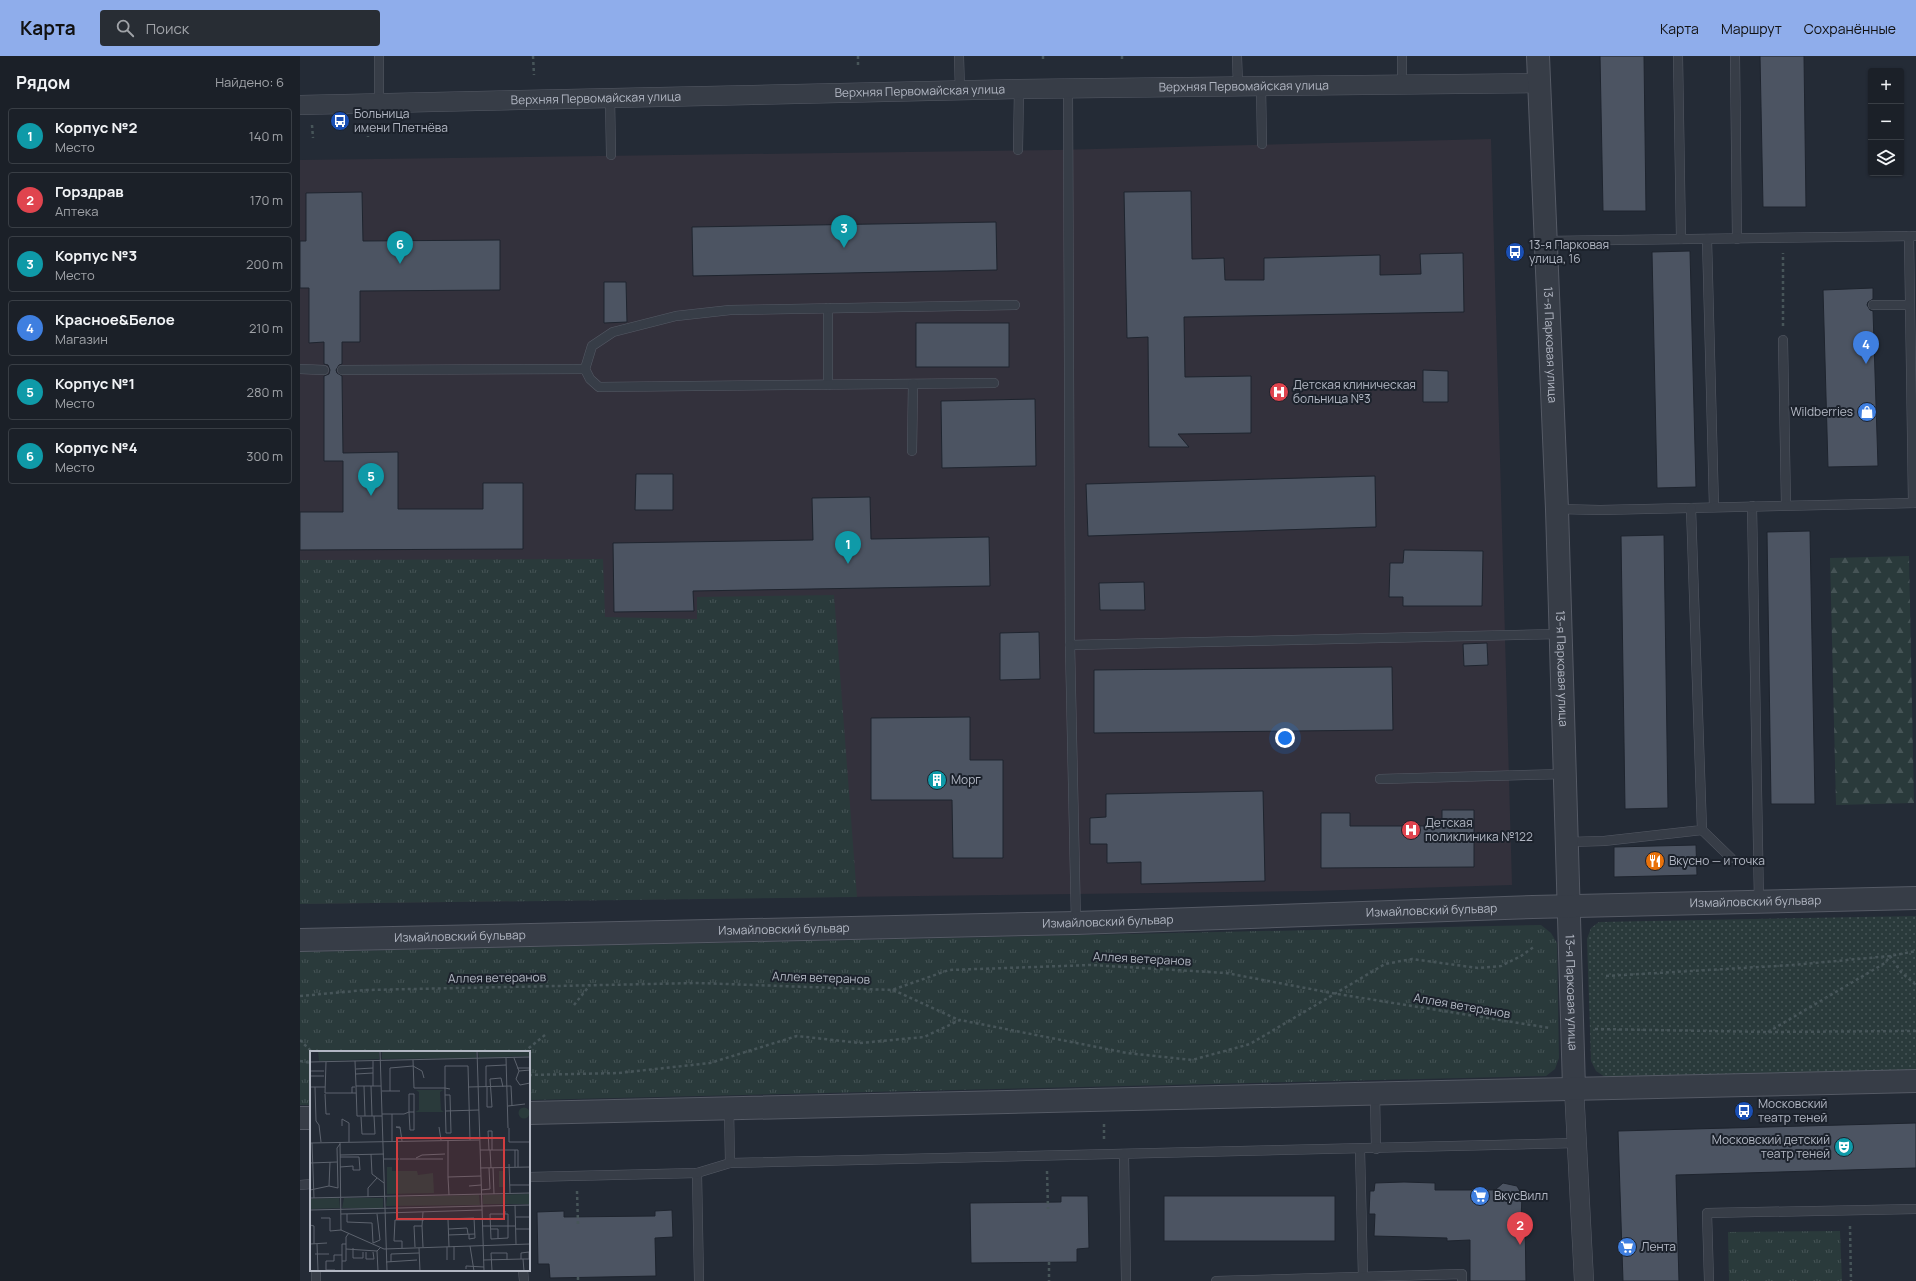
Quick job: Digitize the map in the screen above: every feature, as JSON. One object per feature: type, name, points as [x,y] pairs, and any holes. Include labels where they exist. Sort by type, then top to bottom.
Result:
[{"type":"street","name":"13-я Парковая улица","points":[[1538,56],[1557,509],[1570,906],[1574,1088],[1584,1281]]},
{"type":"street","name":"Верхняя Первомайская улица","points":[[300,105],[610,97],[960,92],[1019,89],[1539,83]]},
{"type":"street","name":"Измайловский бульвар","points":[[300,940],[1076,923],[1570,906],[1916,898]]},
{"type":"street","points":[[530,1113],[1375,1092],[1916,1081]]},
{"type":"lane","points":[[379,56],[380,103]]},
{"type":"lane","points":[[959,56],[960,92]]},
{"type":"lane","points":[[1237,56],[1238,86]]},
{"type":"lane","points":[[1402,56],[1402,85]]},
{"type":"lane","points":[[1678,56],[1681,239]]},
{"type":"lane","points":[[1735,56],[1737,239]]},
{"type":"lane","points":[[1261,86],[1262,144]]},
{"type":"lane","points":[[1018,150],[1019,89]]},
{"type":"lane","points":[[1068,89],[1070,645],[1076,923]]},
{"type":"lane","points":[[610,97],[611,156]]},
{"type":"lane","points":[[1545,241],[1912,236],[1909,304],[1915,503],[1691,508],[1557,509]]},
{"type":"lane","points":[[1707,239],[1714,507]]},
{"type":"lane","points":[[1873,305],[1909,304]]},
{"type":"lane","points":[[994,383],[599,387],[590,379],[586,369],[592,346],[613,332],[676,316],[730,310],[1015,305]]},
{"type":"lane","points":[[828,308],[828,385]]},
{"type":"lane","points":[[1783,340],[1786,505]]},
{"type":"lane","points":[[342,370],[586,369]]},
{"type":"lane","points":[[300,370],[324,370]]},
{"type":"lane","points":[[912,384],[912,451]]},
{"type":"lane","points":[[1752,506],[1759,902]]},
{"type":"lane","points":[[1691,508],[1702,830],[1731,858]]},
{"type":"lane","points":[[1070,645],[1560,634]]},
{"type":"lane","points":[[1380,779],[1565,774]]},
{"type":"lane","points":[[1568,842],[1604,841],[1702,830]]},
{"type":"lane","points":[[1375,1092],[1376,1149]]},
{"type":"lane","points":[[729,1108],[730,1163]]},
{"type":"lane","points":[[530,1177],[697,1173],[730,1163],[1376,1149],[1577,1143]]},
{"type":"lane","points":[[1360,1149],[1363,1277]]},
{"type":"lane","points":[[1124,1154],[1126,1281]]},
{"type":"lane","points":[[697,1173],[699,1281]]},
{"type":"lane","points":[[1709,1281],[1707,1213],[1916,1209]]},
{"type":"lane","points":[[523,1271],[524,1281]]},
{"type":"lane","points":[[1216,1281],[1462,1274],[1462,1281]]},
{"type":"path","points":[[533,56],[534,75]]},
{"type":"path","points":[[858,56],[858,68]]},
{"type":"path","points":[[1043,56],[1043,62]]},
{"type":"path","points":[[1783,238],[1783,340]]},
{"type":"path","points":[[892,990],[960,1020],[1127,1053],[1192,1060],[1250,1044],[1337,994],[1385,964],[1412,959],[1478,968],[1501,966],[1521,956],[1535,946]]},
{"type":"path","points":[[1606,976],[1793,965],[1890,956],[1916,951]]},
{"type":"path","points":[[1890,956],[1901,972],[1916,985]]},
{"type":"path","points":[[1768,1032],[1886,963],[1890,956]]},
{"type":"path","name":"Аллея ветеранов","points":[[300,996],[366,990],[698,983],[892,990],[949,970],[1091,965],[1226,973],[1337,994],[1537,1027]]},
{"type":"path","points":[[574,1005],[590,985]]},
{"type":"path","points":[[530,1075],[619,1073],[710,1063],[797,1036],[860,1043],[924,1037],[960,1020]]},
{"type":"path","points":[[1608,1029],[1768,1032],[1916,1031]]},
{"type":"path","points":[[525,1051],[545,1035]]},
{"type":"path","points":[[300,1040],[311,1051]]},
{"type":"path","points":[[300,1061],[310,1063]]},
{"type":"path","points":[[1104,1124],[1104,1132]]},
{"type":"path","points":[[1047,1156],[1048,1209]]},
{"type":"path","points":[[577,1176],[578,1224]]},
{"type":"path","points":[[1850,1210],[1851,1281]]},
{"type":"path","points":[[1048,1262],[1049,1281]]},
{"type":"shaded area","points":[[1491,139],[1512,885],[1312,891],[300,904],[300,160],[1056,150]]},
{"type":"green space","points":[[1909,556],[1914,803],[1836,805],[1830,558]]},
{"type":"green space","points":[[603,559],[605,617],[697,619],[697,597],[834,595],[857,897],[300,904],[300,560]]},
{"type":"green space","points":[[1916,916],[1916,1070],[1605,1077],[1596,1071],[1591,1061],[1587,939],[1591,928],[1599,922]]},
{"type":"green space","points":[[1541,925],[1551,933],[1557,943],[1559,1058],[1555,1069],[1546,1076],[530,1100],[530,1051],[310,1051],[310,1105],[300,1105],[300,952]]},
{"type":"green space","points":[[1840,1231],[1842,1281],[1729,1281],[1728,1232]]},
{"type":"building","points":[[1600,56],[1644,56],[1646,211],[1603,211]]},
{"type":"building","points":[[1760,56],[1804,56],[1806,207],[1763,207]]},
{"type":"building","points":[[1191,191],[1192,259],[1224,258],[1225,280],[1264,280],[1264,258],[1380,255],[1380,275],[1421,274],[1420,254],[1463,253],[1464,312],[1184,317],[1185,377],[1251,376],[1251,433],[1178,434],[1189,447],[1149,447],[1148,337],[1127,338],[1124,192]]},
{"type":"building","points":[[362,192],[363,241],[500,240],[500,290],[360,291],[360,342],[342,342],[342,364],[339,365],[336,370],[337,373],[342,376],[343,453],[398,452],[398,509],[483,509],[483,483],[523,483],[523,549],[300,550],[300,512],[343,512],[343,461],[324,461],[324,376],[329,374],[330,370],[328,365],[324,364],[324,342],[309,343],[309,288],[300,288],[300,241],[306,241],[306,193]]},
{"type":"building","points":[[996,222],[997,270],[693,276],[692,227]]},
{"type":"building","points":[[1690,251],[1696,487],[1657,488],[1652,252]]},
{"type":"building","points":[[604,282],[626,282],[627,322],[604,323]]},
{"type":"building","points":[[1873,288],[1873,299],[1868,302],[1867,305],[1870,310],[1873,311],[1878,466],[1828,467],[1823,290]]},
{"type":"building","points":[[916,323],[1009,323],[1009,367],[916,367]]},
{"type":"building","points":[[1423,370],[1448,371],[1448,402],[1423,402]]},
{"type":"building","points":[[1035,399],[1036,466],[942,468],[941,401]]},
{"type":"building","points":[[636,474],[673,474],[673,510],[635,510]]},
{"type":"building","points":[[1375,476],[1376,527],[1088,536],[1086,484]]},
{"type":"building","points":[[870,497],[871,539],[989,537],[990,586],[693,591],[694,611],[614,612],[613,543],[813,540],[812,498]]},
{"type":"building","points":[[1810,531],[1815,804],[1771,804],[1767,532]]},
{"type":"building","points":[[1664,535],[1668,808],[1625,809],[1621,536]]},
{"type":"building","points":[[1404,550],[1483,551],[1482,606],[1403,606],[1403,597],[1389,597],[1390,563],[1403,563]]},
{"type":"building","points":[[1144,582],[1145,610],[1100,610],[1099,583]]},
{"type":"building","points":[[1039,632],[1040,679],[1000,680],[1000,633]]},
{"type":"building","points":[[1487,643],[1488,665],[1464,666],[1463,644]]},
{"type":"building","points":[[1392,667],[1393,730],[1094,733],[1094,670]]},
{"type":"building","name":"Морг","points":[[970,717],[970,760],[1003,760],[1003,858],[953,858],[952,800],[871,800],[871,718]]},
{"type":"building","points":[[1263,791],[1265,881],[1141,884],[1141,862],[1107,863],[1107,844],[1090,844],[1090,818],[1106,817],[1106,794]]},
{"type":"building","name":"Детская поликлиника №122","points":[[1442,810],[1474,810],[1474,867],[1321,868],[1321,813],[1350,813],[1350,826],[1442,826]]},
{"type":"building","name":"Вкусно — и точка","points":[[1696,845],[1697,875],[1614,877],[1614,847]]},
{"type":"building","points":[[1916,1123],[1916,1168],[1676,1175],[1679,1281],[1623,1281],[1618,1131]]},
{"type":"building","points":[[1375,1183],[1435,1183],[1435,1190],[1495,1190],[1503,1183],[1517,1186],[1522,1195],[1521,1220],[1525,1220],[1526,1281],[1470,1281],[1470,1240],[1447,1241],[1447,1238],[1374,1236],[1375,1214],[1369,1214],[1370,1191],[1374,1191]]},
{"type":"building","points":[[1061,1196],[1088,1196],[1089,1248],[1077,1249],[1077,1262],[971,1263],[970,1203],[1061,1202]]},
{"type":"building","points":[[1164,1196],[1335,1196],[1335,1241],[1164,1241]]},
{"type":"building","points":[[672,1210],[673,1237],[655,1238],[656,1276],[550,1278],[549,1264],[538,1264],[537,1212],[564,1211],[564,1217],[655,1216],[655,1211]]},
{"type":"place","name":"Больница имени Плетнёва","points":[[340,121]]},
{"type":"place","name":"Корпус №3","points":[[844,248]]},
{"type":"place","name":"13-я Парковая улица, 16","points":[[1515,252]]},
{"type":"place","name":"Корпус №4","points":[[400,264]]},
{"type":"place","name":"Красное&Белое","points":[[1866,364]]},
{"type":"place","name":"Детская клиническая больница №3","points":[[1279,392]]},
{"type":"place","name":"Wildberries","points":[[1867,412]]},
{"type":"place","name":"Корпус №1","points":[[371,496]]},
{"type":"place","name":"Корпус №2","points":[[848,564]]},
{"type":"place","name":"Морг","points":[[937,780]]},
{"type":"place","name":"Детская поликлиника №122","points":[[1411,830]]},
{"type":"place","name":"Вкусно — и точка","points":[[1655,861]]},
{"type":"place","name":"Московский театр теней","points":[[1744,1111]]},
{"type":"place","name":"Московский детский театр теней","points":[[1844,1147]]},
{"type":"place","name":"ВкусВилл","points":[[1480,1196]]},
{"type":"place","name":"Горздрав","points":[[1520,1245]]},
{"type":"place","name":"Лента","points":[[1627,1247]]}]
